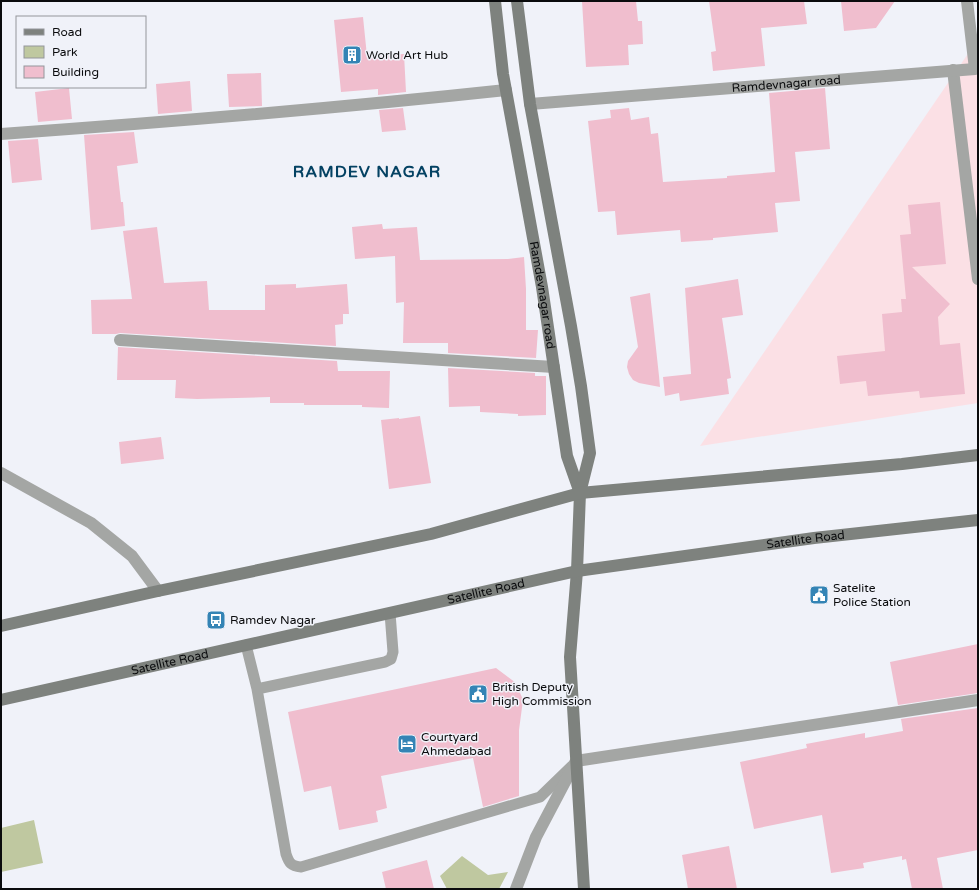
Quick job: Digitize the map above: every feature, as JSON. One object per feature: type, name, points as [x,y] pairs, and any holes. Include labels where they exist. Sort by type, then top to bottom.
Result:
[{"type":"main road","name":"Ramdevnagar road","points":[[495,1],[506,90],[542,287],[568,456],[580,493]]},
{"type":"main road","name":"Ramdevnagar road","points":[[518,1],[524,67],[573,334],[590,453],[580,493],[577,571],[570,657],[584,889]]},
{"type":"main road","points":[[1,626],[158,591],[431,534],[580,493],[886,465],[978,455]]},
{"type":"main road","name":"Satellite Road","points":[[1,700],[577,571],[814,538],[978,520]]},
{"type":"street","name":"Ramdevnagar road","points":[[530,104],[974,69],[967,1]]},
{"type":"street","points":[[953,70],[978,279]]},
{"type":"street","points":[[1,134],[279,113],[506,90]]},
{"type":"street","points":[[120,340],[554,367]]},
{"type":"street","points":[[1,473],[91,523],[132,556],[158,591]]},
{"type":"street","points":[[516,889],[536,837],[576,761],[978,700]]},
{"type":"lane","points":[[257,689],[385,662],[391,659],[393,652],[390,613]]},
{"type":"lane","points":[[246,645],[257,689],[286,854],[290,863],[295,867],[301,867],[540,797],[576,761]]},
{"type":"shaded area","points":[[978,39],[978,403],[700,446]]},
{"type":"green space","points":[[34,820],[43,863],[1,872],[1,828]]},
{"type":"green space","points":[[462,856],[488,875],[508,872],[499,889],[447,889],[440,876]]},
{"type":"building","points":[[582,1],[636,1],[638,21],[642,21],[643,44],[628,45],[629,65],[586,67]]},
{"type":"building","points":[[709,1],[804,1],[807,24],[761,28],[765,66],[713,71],[711,52],[716,51]]},
{"type":"building","points":[[841,1],[895,1],[876,28],[844,31]]},
{"type":"building","name":"World Art Hub","points":[[363,17],[367,56],[404,54],[406,92],[378,95],[378,89],[341,92],[334,20]]},
{"type":"building","points":[[261,73],[262,106],[229,107],[227,74]]},
{"type":"building","points":[[190,81],[192,111],[158,114],[156,84]]},
{"type":"building","points":[[69,88],[72,119],[38,122],[35,92]]},
{"type":"building","points":[[825,88],[830,149],[795,152],[800,201],[775,203],[778,232],[713,238],[713,240],[681,242],[680,230],[617,235],[615,211],[598,212],[588,121],[611,118],[610,110],[629,108],[631,120],[649,117],[651,134],[658,133],[663,182],[727,178],[727,176],[775,172],[769,93]]},
{"type":"building","points":[[403,108],[406,130],[382,132],[379,110]]},
{"type":"building","points":[[134,132],[138,163],[117,166],[125,226],[91,230],[84,135]]},
{"type":"building","points":[[38,139],[42,180],[12,183],[8,141]]},
{"type":"building","points":[[940,202],[946,264],[912,267],[950,304],[938,317],[940,345],[960,343],[965,394],[920,398],[919,391],[868,396],[866,381],[840,384],[837,356],[885,351],[882,314],[902,312],[901,299],[906,299],[900,235],[911,234],[908,205]]},
{"type":"building","points":[[382,224],[383,229],[417,227],[420,260],[508,259],[524,257],[526,330],[538,330],[536,358],[448,353],[448,343],[403,343],[404,302],[396,303],[395,256],[355,259],[352,227]]},
{"type":"building","points":[[157,227],[164,283],[207,281],[209,310],[265,310],[265,285],[296,284],[296,288],[347,284],[349,314],[343,314],[343,324],[335,325],[336,346],[120,333],[92,334],[91,300],[132,299],[123,231]]},
{"type":"building","points":[[738,279],[743,315],[722,318],[731,378],[727,379],[729,394],[680,401],[679,393],[665,396],[663,377],[691,374],[685,288]]},
{"type":"building","points":[[650,293],[660,387],[639,383],[633,380],[627,367],[628,361],[638,347],[630,297]]},
{"type":"building","points":[[118,347],[337,361],[338,371],[390,371],[389,408],[362,407],[362,405],[304,405],[304,403],[270,403],[270,397],[197,399],[175,398],[176,380],[117,380]]},
{"type":"building","points":[[448,368],[535,373],[535,376],[546,376],[546,415],[518,416],[518,414],[480,412],[480,406],[449,407]]},
{"type":"building","points":[[420,416],[431,483],[389,489],[381,420]]},
{"type":"building","points":[[161,437],[164,459],[121,464],[119,442]]},
{"type":"building","points":[[978,644],[978,693],[898,705],[890,662]]},
{"type":"building","name":"Courtyard Ahmedabad","points":[[496,668],[516,683],[523,700],[519,730],[519,796],[483,807],[473,758],[381,776],[387,808],[376,811],[378,822],[339,830],[331,786],[304,792],[288,712]]},
{"type":"building","points":[[978,708],[978,850],[937,858],[943,889],[912,889],[906,859],[902,860],[902,856],[863,863],[864,868],[831,873],[822,815],[754,829],[740,762],[807,748],[806,744],[865,733],[865,738],[903,731],[901,719]]},
{"type":"building","points":[[729,846],[737,889],[688,889],[682,855]]},
{"type":"building","points":[[427,860],[434,889],[386,889],[382,872]]},
{"type":"place","name":"World Art Hub","points":[[352,55]]},
{"type":"place","name":"Satelite Police Station","points":[[819,595]]},
{"type":"place","name":"Ramdev Nagar","points":[[216,620]]},
{"type":"place","name":"British Deputy High Commission","points":[[478,694]]},
{"type":"place","name":"Courtyard Ahmedabad","points":[[407,744]]},
{"type":"district","name":"RAMDEV NAGAR","points":[[367,172]]}]
